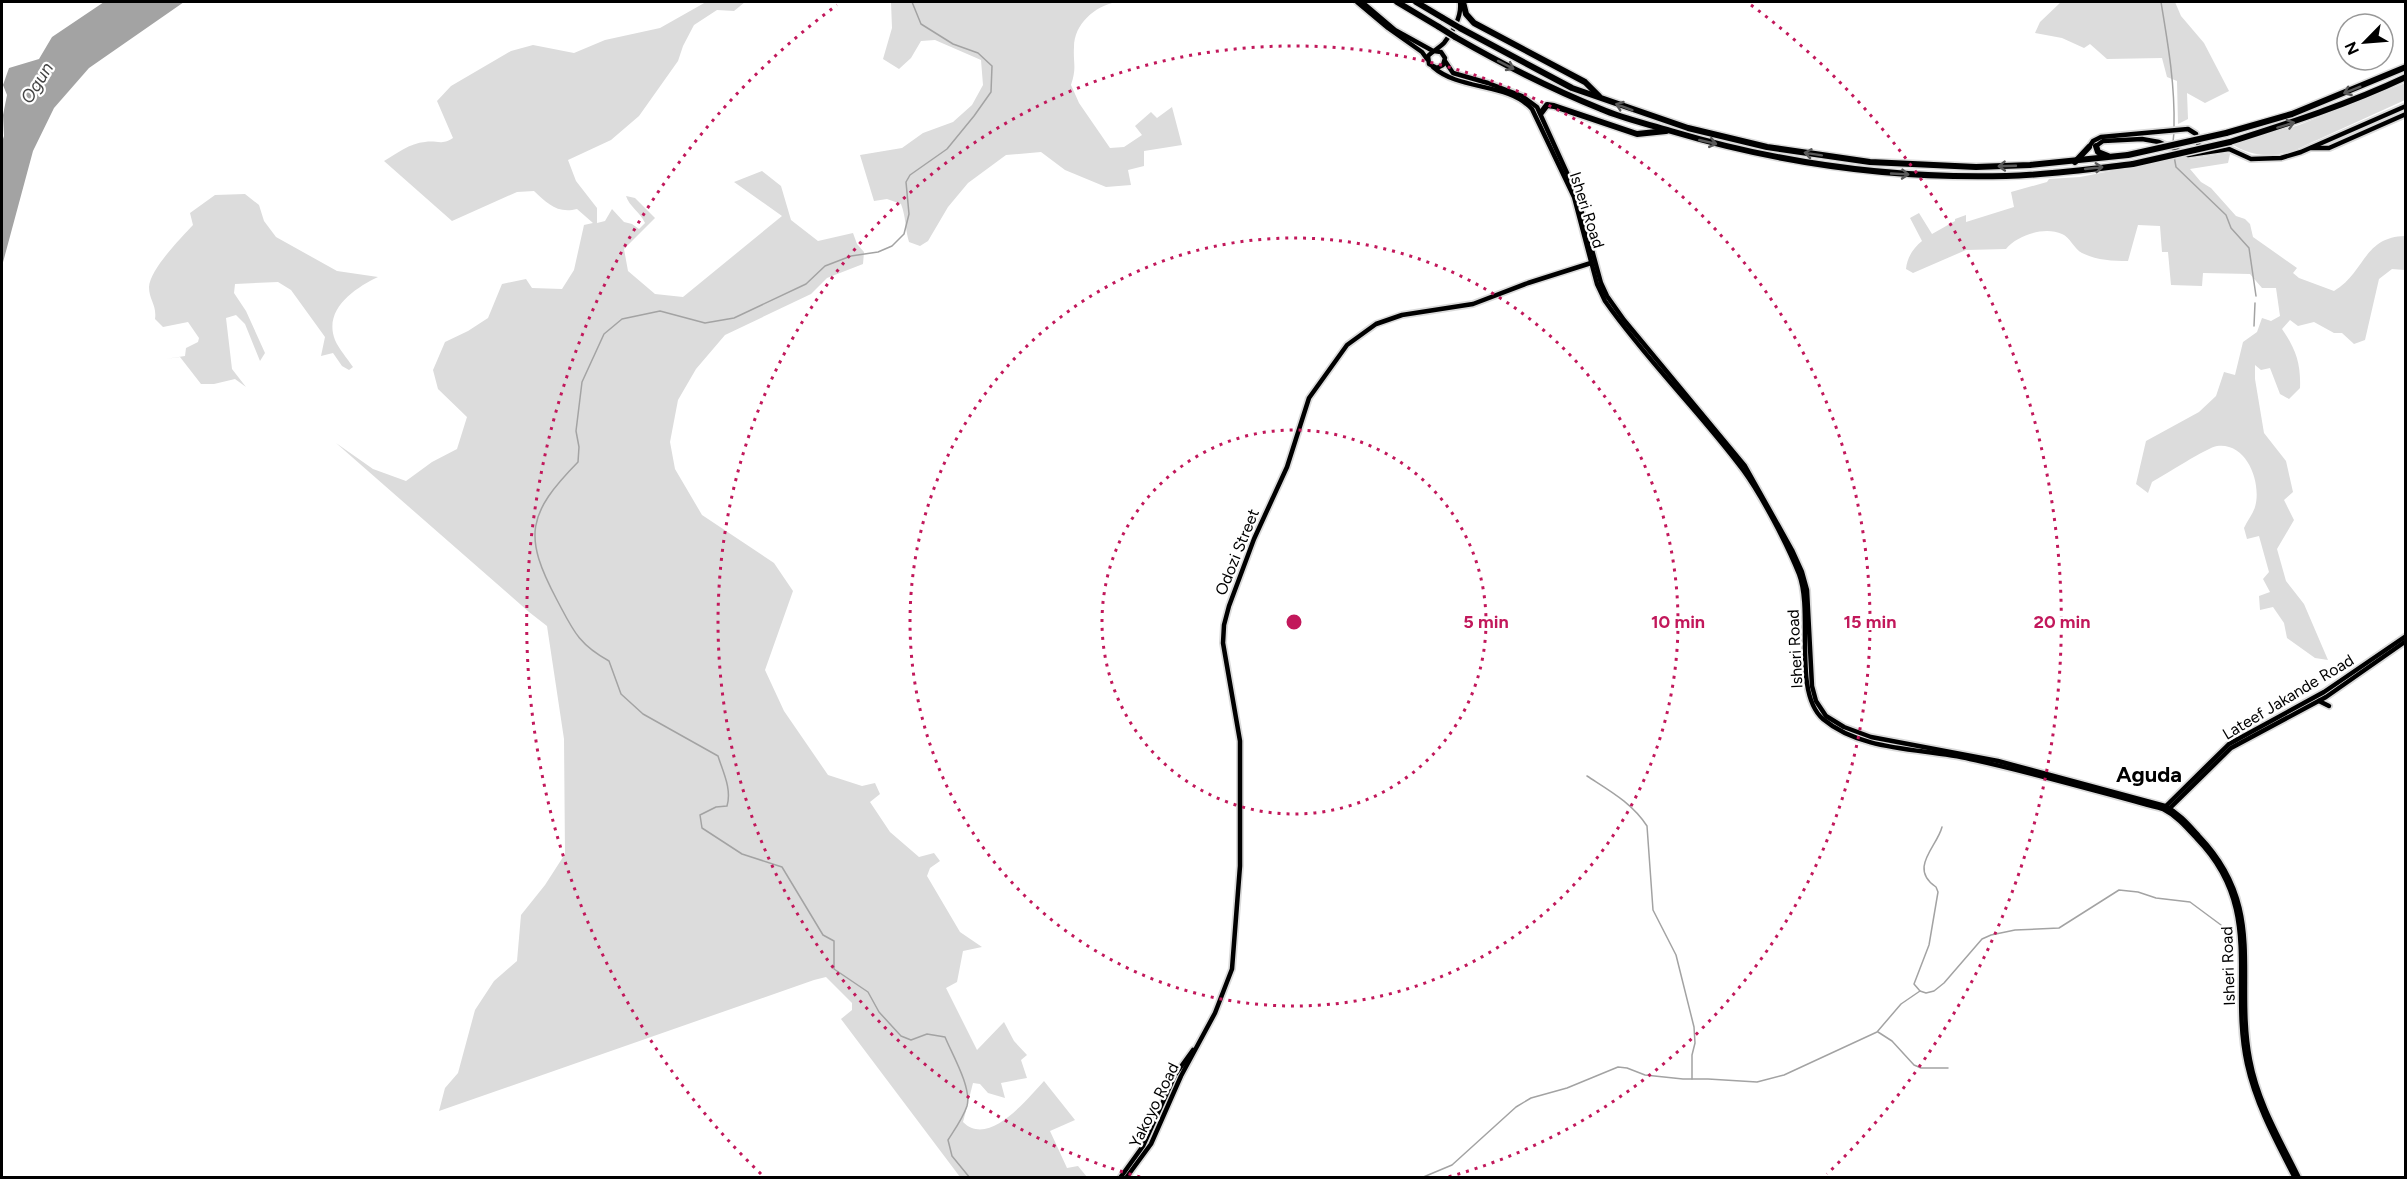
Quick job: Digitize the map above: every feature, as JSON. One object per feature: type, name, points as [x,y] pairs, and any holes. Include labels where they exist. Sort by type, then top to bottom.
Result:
[{"type":"highway","points":[[1397,2],[1484,54],[1603,110],[1698,140],[1798,162],[1884,173],[2007,176],[2133,164],[2230,142],[2304,119],[2406,77]]},
{"type":"highway","points":[[1416,2],[1572,88],[1602,99],[1709,134],[1767,147],[1838,158],[1906,164],[1976,167],[2075,162],[2128,155],[2226,133],[2292,114],[2406,67]]},
{"type":"highway","points":[[1460,2],[1474,23],[1585,82],[1602,99]]},
{"type":"highway","points":[[1540,113],[1545,107],[1550,106],[1637,134],[1672,131]]},
{"type":"highway","points":[[2075,162],[2092,146],[2098,152],[2111,157]]},
{"type":"main road","name":"Isheri Road","points":[[1357,2],[1422,52],[1433,67],[1448,77],[1520,99],[1532,109],[1574,197],[1600,292],[1611,310],[1728,447],[1752,483],[1799,574],[1806,608],[1806,673],[1816,706],[1823,718],[1837,728],[1877,743],[1968,758],[2166,809]]},
{"type":"main road","points":[[1362,2],[1395,30],[1444,55]]},
{"type":"main road","points":[[1427,59],[1443,44],[1458,20],[1461,11],[1460,2]]},
{"type":"main road","points":[[1433,67],[1440,67],[1445,61],[1443,44]]},
{"type":"main road","name":"Isheri Road","points":[[1445,61],[1453,73],[1488,82],[1529,99],[1540,113],[1577,195],[1606,296],[1707,422]]},
{"type":"main road","points":[[2092,146],[2110,140],[2155,141],[2188,155],[2229,149],[2251,159],[2274,159],[2308,149],[2406,106]]},
{"type":"main road","points":[[2308,149],[2329,148],[2406,114]]},
{"type":"main road","points":[[2092,146],[2093,141],[2101,136],[2188,129],[2196,134],[2201,154]]},
{"type":"main road","points":[[2155,141],[2156,132]]},
{"type":"main road","name":"Odozi Street","points":[[1200,1041],[1215,1012],[1232,969],[1240,866],[1240,741],[1223,644],[1224,625],[1254,539],[1287,467],[1309,398],[1347,345],[1376,324],[1402,315],[1473,304],[1528,282],[1591,263]]},
{"type":"main road","name":"Lateef Jakande Road","points":[[2166,809],[2231,748],[2319,701],[2406,638]]},
{"type":"main road","name":"Lateef Jakande Road","points":[[2166,809],[2184,788],[2234,740],[2324,692],[2406,638]]},
{"type":"main road","points":[[2319,701],[2329,706]]},
{"type":"main road","name":"Isheri Road","points":[[1816,706],[1831,719],[1860,734],[1998,761],[2151,802],[2166,809],[2179,820],[2210,854],[2221,871],[2234,900],[2242,939],[2247,1052],[2258,1104],[2295,1178]]},
{"type":"main road","points":[[2151,802],[2164,802],[2184,788]]},
{"type":"main road","points":[[1120,1178],[1143,1146],[1180,1065],[1200,1041]]},
{"type":"main road","name":"Yakoyo Road","points":[[1126,1178],[1151,1144],[1180,1076],[1200,1041]]},
{"type":"main road","name":"Isheri Road","points":[[2247,1052],[2267,1114],[2299,1178]]},
{"type":"shaded area","points":[[706,2],[745,2],[734,11],[717,10],[694,25],[678,61],[639,116],[611,140],[568,160],[576,181],[597,208],[597,223],[605,221],[612,209],[624,222],[639,229],[645,223],[626,196],[635,198],[655,218],[624,249],[628,271],[655,294],[683,297],[782,216],[734,182],[762,171],[781,186],[791,220],[818,241],[853,233],[857,244],[864,252],[863,264],[827,278],[811,294],[725,335],[696,369],[678,400],[670,442],[675,469],[702,515],[774,563],[793,591],[765,670],[784,711],[828,775],[862,786],[875,783],[880,794],[870,802],[890,832],[919,857],[934,853],[940,861],[930,868],[927,876],[960,932],[982,947],[963,951],[957,982],[946,988],[977,1050],[1004,1022],[1014,1041],[1027,1055],[1021,1060],[1027,1078],[1001,1083],[1005,1098],[988,1093],[980,1084],[973,1083],[963,1122],[973,1128],[984,1129],[996,1125],[1018,1109],[1044,1081],[1075,1120],[1050,1131],[1067,1168],[1078,1166],[1087,1177],[960,1177],[841,1019],[852,1010],[852,1003],[826,977],[439,1111],[445,1088],[458,1073],[475,1010],[494,981],[517,961],[521,915],[545,885],[565,854],[564,739],[547,626],[336,443],[373,469],[406,481],[432,462],[457,449],[467,417],[438,389],[433,370],[445,342],[488,318],[502,284],[526,279],[532,288],[562,289],[574,270],[584,225],[593,223],[577,209],[558,209],[534,191],[517,192],[452,221],[384,161],[414,144],[442,142],[453,138],[437,101],[451,86],[511,51],[533,45],[574,53],[605,40],[660,28]]},
{"type":"shaded area","points":[[891,2],[1116,2],[1101,7],[1087,17],[1075,39],[1071,85],[1079,103],[1110,148],[1124,147],[1142,135],[1135,126],[1151,112],[1157,118],[1172,107],[1182,145],[1144,151],[1144,166],[1128,170],[1131,185],[1106,187],[1065,170],[1041,152],[1006,155],[968,183],[948,207],[928,241],[920,246],[909,242],[901,204],[887,199],[874,201],[860,155],[902,148],[923,133],[953,122],[972,105],[983,85],[981,60],[935,40],[921,41],[911,58],[899,69],[883,59],[892,28]]},
{"type":"shaded area","points":[[2061,2],[2175,2],[2181,16],[2204,43],[2229,91],[2205,103],[2187,93],[2188,119],[2178,124],[2177,81],[2167,77],[2162,58],[2107,59],[2090,44],[2084,48],[2062,38],[2035,33],[2040,22]]},
{"type":"shaded area","points":[[2405,83],[2405,100],[2293,151],[2262,155],[2254,154],[2232,144],[2299,125]]},
{"type":"shaded area","points":[[2230,154],[2228,163],[2190,169],[2236,216],[2245,219],[2250,224],[2253,237],[2297,268],[2293,273],[2299,278],[2334,291],[2344,284],[2372,249],[2381,242],[2405,236],[2405,270],[2392,269],[2379,279],[2365,340],[2354,344],[2342,333],[2334,333],[2314,322],[2298,326],[2290,320],[2282,329],[2297,357],[2300,388],[2289,399],[2280,394],[2270,368],[2261,370],[2255,365],[2255,379],[2264,433],[2286,461],[2293,492],[2284,500],[2294,520],[2277,549],[2286,581],[2304,604],[2328,660],[2315,658],[2287,638],[2284,623],[2273,607],[2260,610],[2259,596],[2270,592],[2263,579],[2269,572],[2259,536],[2247,539],[2244,528],[2254,510],[2257,497],[2250,466],[2237,450],[2228,446],[2217,446],[2195,456],[2152,482],[2148,493],[2136,484],[2146,441],[2199,412],[2216,396],[2224,372],[2235,375],[2243,342],[2257,332],[2262,318],[2271,321],[2280,316],[2276,288],[2262,288],[2250,274],[2203,273],[2202,286],[2171,285],[2168,252],[2162,252],[2160,226],[2138,225],[2128,261],[2104,260],[2087,255],[2079,251],[2065,236],[2048,231],[2024,236],[2006,249],[1966,250],[1913,273],[1906,269],[1911,254],[1922,241],[1910,218],[1919,213],[1932,234],[1955,219],[1966,215],[1966,222],[2014,207],[2011,192],[2047,182],[2049,179],[2080,177],[2183,157],[2190,159]]},
{"type":"shaded area","points":[[245,194],[259,205],[264,221],[276,237],[337,271],[378,277],[360,287],[343,301],[333,319],[332,329],[335,340],[353,367],[349,370],[342,366],[333,353],[321,356],[325,337],[291,290],[278,282],[235,284],[234,293],[246,311],[265,353],[260,361],[245,324],[236,315],[226,318],[232,369],[246,387],[235,379],[214,384],[201,384],[180,357],[165,359],[185,356],[186,348],[198,342],[199,338],[188,322],[163,327],[155,319],[149,287],[151,280],[167,254],[193,225],[190,213],[215,195]]},
{"type":"water","name":"Ogun","points":[[104,2],[184,2],[89,68],[54,108],[33,151],[2,266],[2,142],[3,115],[7,95],[3,85],[9,68],[39,59],[52,37]]},
{"type":"waterway","points":[[912,2],[921,24],[953,44],[978,53],[992,66],[991,92],[974,116],[947,149],[910,175],[906,182],[909,214],[904,234],[892,246],[878,252],[851,256],[825,266],[806,284],[734,318],[705,323],[660,311],[622,319],[604,334],[582,382],[576,431],[579,447],[578,462],[548,496],[536,526],[535,542],[546,578],[568,620],[583,642],[609,661],[621,694],[643,714],[718,756],[728,787],[727,806],[716,807],[700,815],[702,828],[742,854],[782,867],[823,935],[834,941],[834,969],[868,992],[879,1012],[901,1036],[911,1040],[927,1034],[945,1037],[964,1081],[968,1099],[963,1115],[948,1140],[952,1156],[970,1178]]},
{"type":"waterway","points":[[2161,2],[2172,80],[2174,127]]},
{"type":"waterway","points":[[2173,142],[2174,132]]},
{"type":"waterway","points":[[2174,156],[2176,167],[2226,215],[2231,228],[2249,248],[2256,296]]},
{"type":"waterway","points":[[2254,326],[2255,303]]},
{"type":"waterway","points":[[1587,776],[1627,804],[1647,826],[1653,910],[1676,955],[1694,1027],[1692,1079]]},
{"type":"waterway","points":[[1920,991],[1914,984],[1929,945],[1938,892],[1928,880],[1924,872],[1924,865],[1942,827]]},
{"type":"waterway","points":[[1421,1178],[1452,1165],[1516,1107],[1531,1098],[1567,1088],[1618,1067],[1645,1075],[1683,1079],[1757,1082],[1784,1075],[1877,1032],[1901,1004],[1920,991],[1926,993],[1934,991],[1944,983],[1982,939],[2015,930],[2059,928],[2119,890],[2190,902],[2221,925]]},
{"type":"waterway","points":[[1878,1032],[1892,1041],[1914,1065],[1921,1068],[1948,1068]]},
{"type":"district","name":"Aguda","points":[[2149,774]]}]
